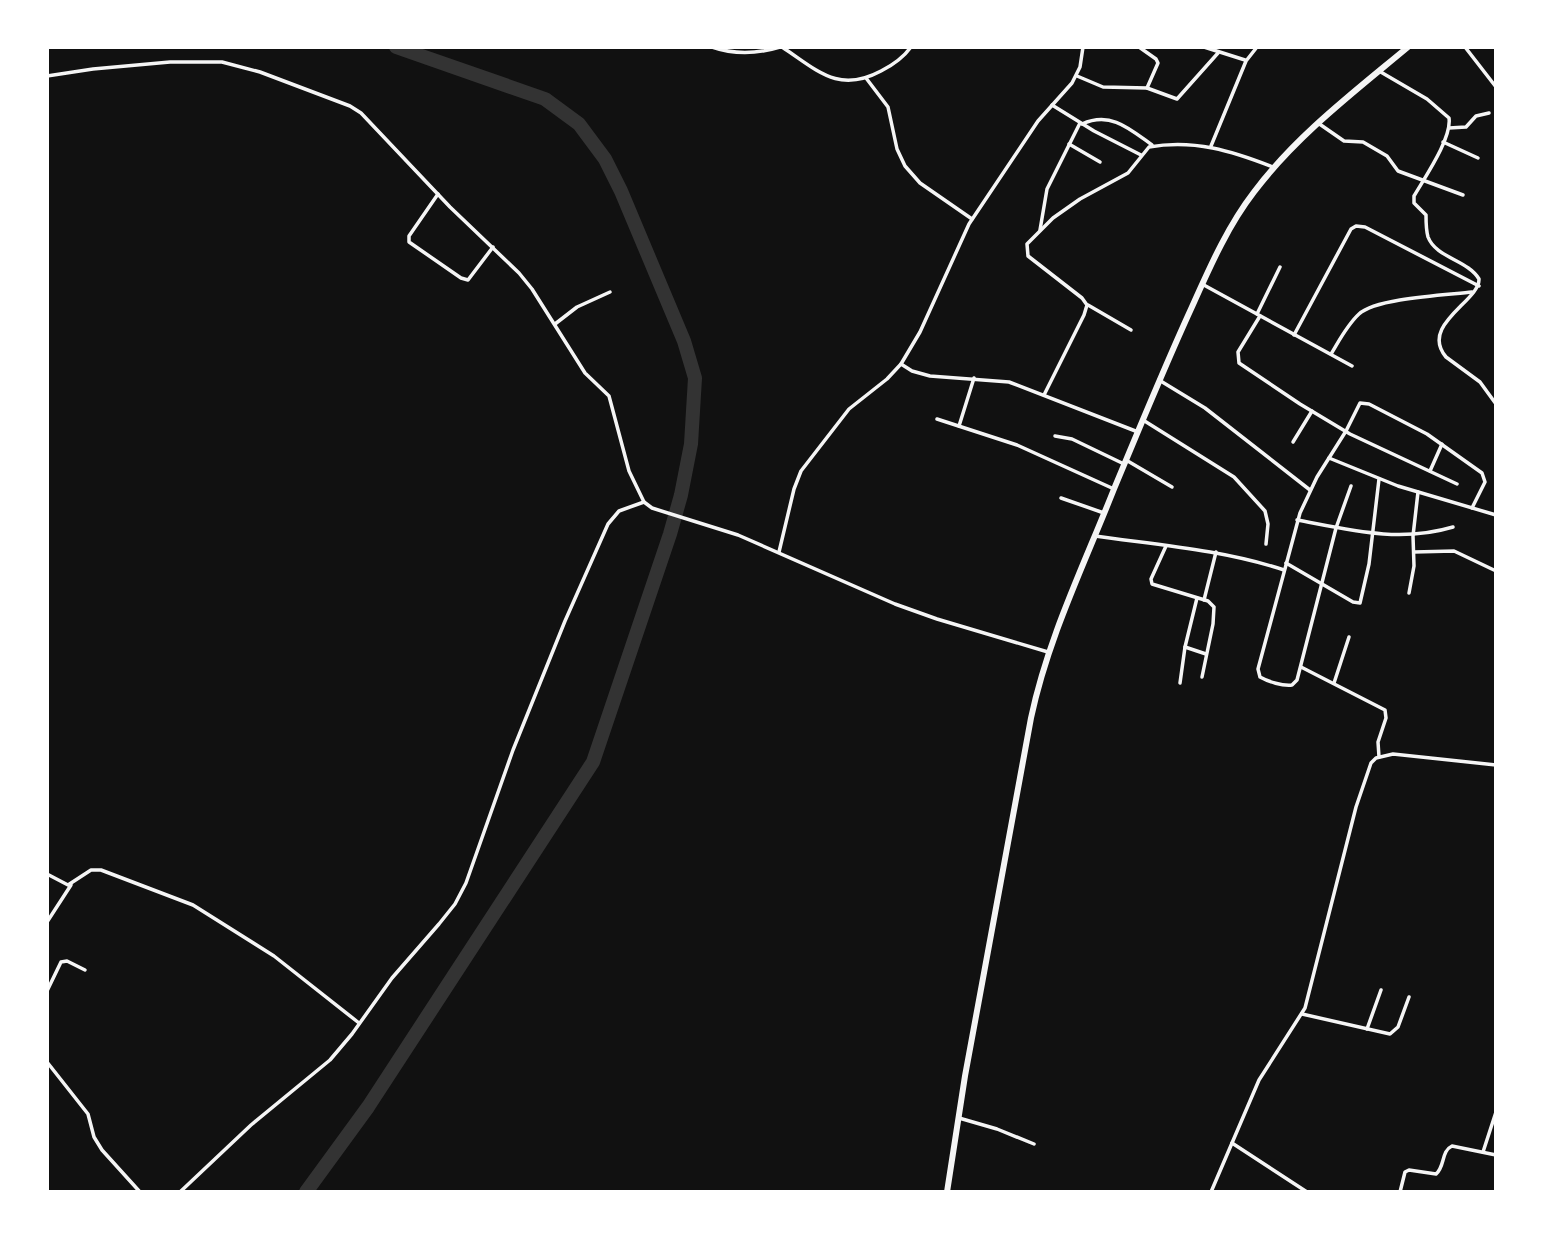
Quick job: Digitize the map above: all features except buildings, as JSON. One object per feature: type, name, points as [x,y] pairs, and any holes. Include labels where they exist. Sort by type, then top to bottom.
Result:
[{"type":"highway","points":[[947,1192],[1021,770],[1036,694],[1048,652],[1159,380],[1229,230],[1254,192],[1318,123],[1408,47]]},
{"type":"street","points":[[712,47],[738,53],[781,47],[825,76],[843,82],[866,78],[891,66],[911,47]]},
{"type":"street","points":[[779,552],[793,488],[801,471],[849,409],[887,379],[901,364],[920,332],[972,219],[1031,131],[1077,76],[1083,47]]},
{"type":"street","points":[[1139,47],[1158,61],[1147,88]]},
{"type":"street","points":[[1203,47],[1246,61]]},
{"type":"street","points":[[1211,146],[1246,61],[1257,47]]},
{"type":"street","points":[[1465,47],[1496,87]]},
{"type":"street","points":[[1153,49],[1153,57]]},
{"type":"street","points":[[1077,76],[1110,89],[1132,86],[1147,88],[1177,99],[1218,53]]},
{"type":"street","points":[[47,76],[93,69],[200,60],[222,62],[260,72],[350,106],[361,113],[532,289],[584,373],[609,396],[629,471],[644,502],[652,508],[779,552],[937,620],[1048,652]]},
{"type":"street","points":[[1379,71],[1427,99],[1446,113],[1450,122],[1414,200],[1416,206],[1426,215],[1430,240],[1437,248],[1474,271],[1479,279],[1479,286],[1461,303],[1445,326],[1440,335],[1440,347],[1446,357],[1480,382],[1496,404]]},
{"type":"street","points":[[866,78],[888,107],[897,149],[905,166],[920,183],[972,219]]},
{"type":"street","points":[[1052,105],[1142,156]]},
{"type":"street","points":[[1449,128],[1466,127],[1474,117],[1489,113]]},
{"type":"street","points":[[1040,230],[1047,189],[1081,123],[1096,119],[1111,120],[1126,126],[1153,146]]},
{"type":"street","points":[[1318,123],[1344,141],[1367,144],[1390,158],[1398,171],[1463,195]]},
{"type":"street","points":[[1443,142],[1478,159]]},
{"type":"street","points":[[1069,144],[1100,162]]},
{"type":"street","points":[[1131,330],[1086,303],[1026,253],[1027,244],[1040,230],[1080,200],[1128,173],[1144,151],[1153,146],[1211,146],[1275,167]]},
{"type":"street","points":[[438,194],[409,236],[409,242],[461,278],[468,280],[493,247]]},
{"type":"street","points":[[1294,335],[1351,229],[1356,226],[1365,227],[1479,286]]},
{"type":"street","points":[[1280,267],[1259,315],[1238,352],[1240,363],[1346,431],[1457,484]]},
{"type":"street","points":[[1202,284],[1352,366]]},
{"type":"street","points":[[555,324],[577,307],[610,292]]},
{"type":"street","points":[[1331,354],[1348,327],[1365,309],[1383,303],[1474,292]]},
{"type":"street","points":[[1044,395],[1084,315],[1086,303]]},
{"type":"street","points":[[901,364],[922,374],[1009,382],[1138,432]]},
{"type":"street","points":[[959,426],[974,378]]},
{"type":"street","points":[[1159,380],[1205,408],[1311,490]]},
{"type":"street","points":[[1351,485],[1336,528],[1297,680],[1292,685],[1265,680],[1259,674],[1266,634],[1297,520],[1360,403],[1366,402],[1427,434],[1485,476],[1485,482],[1472,508]]},
{"type":"street","points":[[1293,442],[1312,411]]},
{"type":"street","points":[[937,419],[1017,445],[1114,489]]},
{"type":"street","points":[[1143,420],[1234,477],[1265,511],[1268,524],[1266,544]]},
{"type":"street","points":[[1055,436],[1072,439],[1125,462],[1172,487]]},
{"type":"street","points":[[1430,471],[1441,444]]},
{"type":"street","points":[[1329,458],[1418,492],[1496,515]]},
{"type":"street","points":[[1286,563],[1353,602],[1360,603],[1380,479]]},
{"type":"street","points":[[1409,593],[1414,566],[1413,536],[1418,492]]},
{"type":"street","points":[[1061,498],[1104,513]]},
{"type":"street","points":[[180,1192],[251,1125],[330,1060],[392,978],[439,924],[460,893],[513,750],[608,524],[619,511],[644,502]]},
{"type":"street","points":[[1297,520],[1372,534],[1413,536],[1453,527]]},
{"type":"street","points":[[1095,536],[1216,552],[1284,570]]},
{"type":"street","points":[[1166,546],[1152,584],[1212,603],[1215,613],[1202,677]]},
{"type":"street","points":[[1414,552],[1454,551],[1496,571]]},
{"type":"street","points":[[1204,600],[1216,552]]},
{"type":"street","points":[[1180,683],[1185,647],[1197,598]]},
{"type":"street","points":[[1334,683],[1349,637]]},
{"type":"street","points":[[1185,647],[1207,654]]},
{"type":"street","points":[[1301,667],[1385,710],[1386,718],[1378,742],[1379,757]]},
{"type":"street","points":[[1211,1192],[1259,1080],[1302,1014],[1311,990],[1371,763],[1379,757],[1392,754],[1496,765]]},
{"type":"street","points":[[47,922],[71,885],[91,870],[101,870],[180,899],[274,956],[359,1023]]},
{"type":"street","points":[[47,874],[71,885]]},
{"type":"street","points":[[47,991],[61,962],[67,961],[85,970]]},
{"type":"street","points":[[1367,1030],[1381,990]]},
{"type":"street","points":[[1302,1014],[1386,1034],[1394,1033],[1409,997]]},
{"type":"street","points":[[47,1062],[88,1114],[94,1137],[102,1150],[141,1192]]},
{"type":"street","points":[[1483,1152],[1496,1113]]},
{"type":"street","points":[[959,1118],[1034,1144]]},
{"type":"street","points":[[1232,1143],[1307,1192]]},
{"type":"street","points":[[1400,1192],[1403,1176],[1409,1170],[1427,1174],[1439,1172],[1448,1148],[1458,1146],[1496,1155]]},
{"type":"waterway","points":[[306,1192],[368,1107],[593,762],[670,534],[691,444],[695,378],[684,341],[621,191],[605,159],[579,124],[545,99],[396,47]]}]
